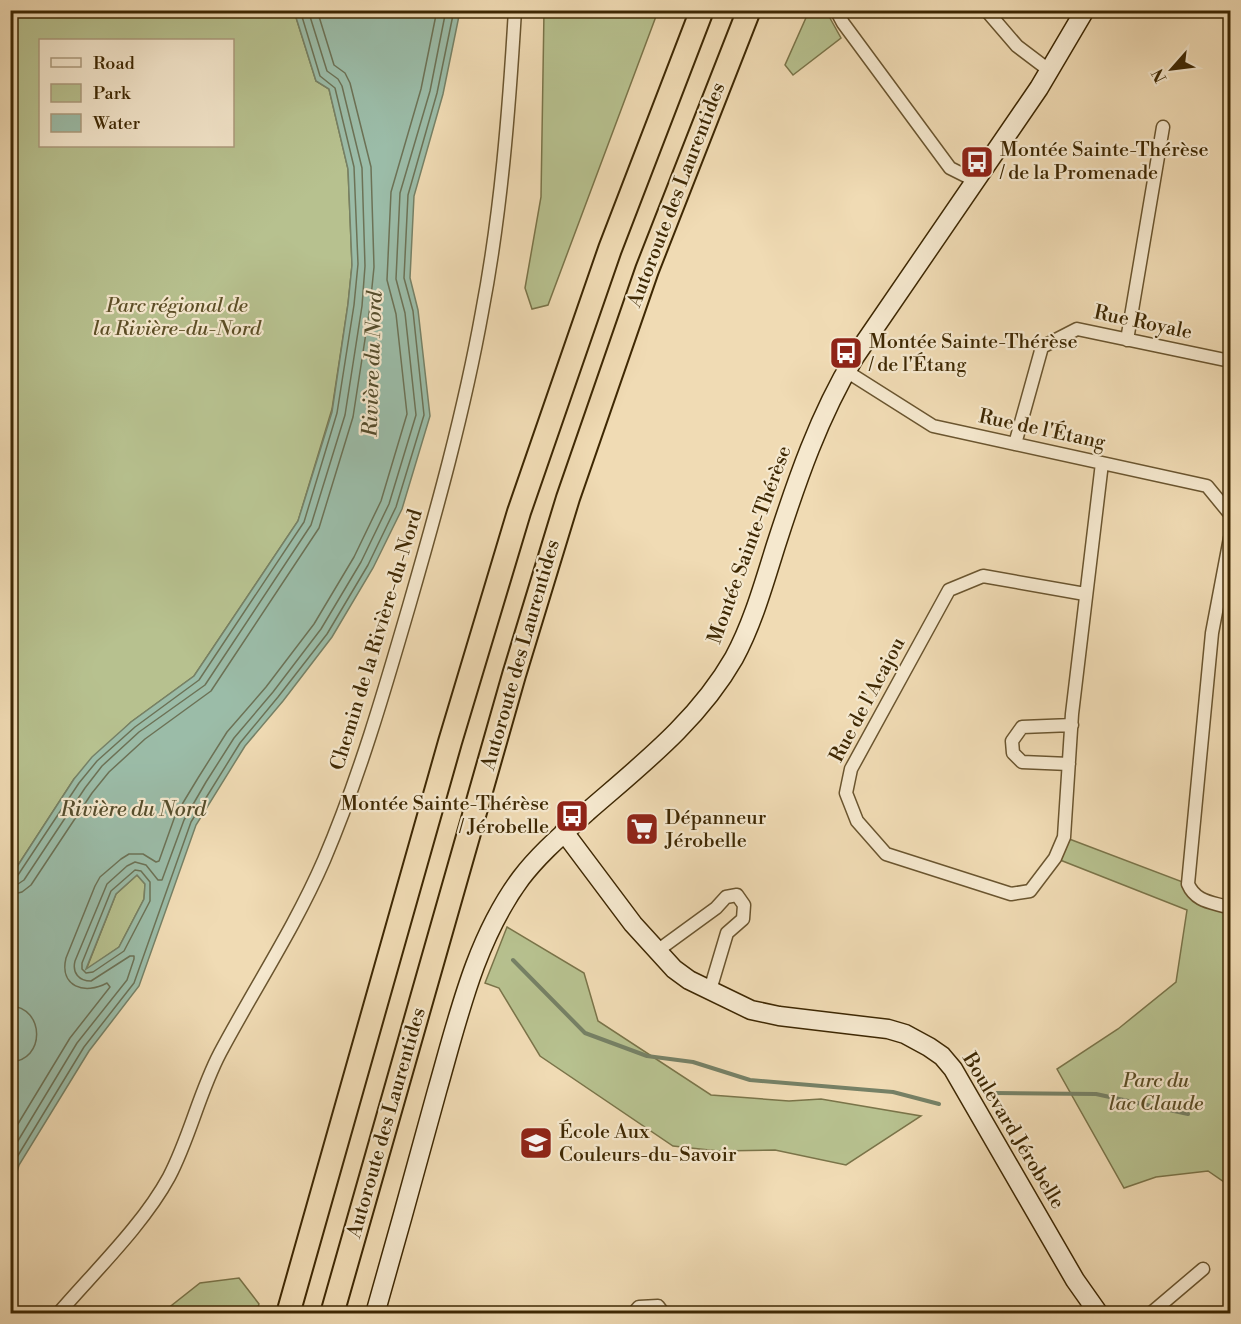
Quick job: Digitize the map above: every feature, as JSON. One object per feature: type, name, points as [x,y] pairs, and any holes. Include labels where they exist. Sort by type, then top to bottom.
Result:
[{"type":"highway","points":[[288,1314],[453,731],[519,512],[610,249],[702,10]]},
{"type":"highway","name":"Autoroute des Laurentides","points":[[332,1314],[508,695],[568,498],[647,270],[749,10]]},
{"type":"street","name":"Chemin de la Rivière-du-Nord","points":[[58,1314],[133,1227],[164,1186],[180,1153],[212,1069],[308,894],[349,798],[392,664],[438,505],[477,336],[490,266],[503,163],[514,10]]},
{"type":"street","points":[[836,10],[843,23],[950,168],[975,181]]},
{"type":"street","points":[[986,10],[1017,46],[1050,71]]},
{"type":"street","name":"Montée Sainte-Thérèse","points":[[375,1314],[451,1044],[477,960],[491,928],[520,879],[541,854],[682,728],[724,675],[751,620],[818,426],[846,371],[1050,71],[1085,10]]},
{"type":"street","points":[[1127,340],[1163,127]]},
{"type":"street","name":"Rue Royale","points":[[1015,444],[1042,347],[1077,329],[1230,361]]},
{"type":"street","name":"Rue de l'Étang","points":[[846,371],[933,426],[1208,486],[1230,514]]},
{"type":"street","name":"Rue de l'Acajou","points":[[1085,594],[983,576],[950,590],[851,769],[846,793],[857,821],[886,854],[1011,894],[1030,891],[1054,858],[1064,837],[1085,594],[1102,463]]},
{"type":"street","points":[[1230,538],[1212,633],[1188,884],[1191,892],[1198,898],[1230,908]]},
{"type":"street","points":[[1069,764],[1022,762],[1013,753],[1012,741],[1022,727],[1072,724]]},
{"type":"street","name":"Boulevard Jérobelle","points":[[564,832],[633,924],[674,969],[689,980],[751,1010],[778,1016],[888,1029],[905,1034],[942,1056],[977,1107],[1075,1280],[1099,1314]]},
{"type":"street","points":[[657,951],[716,908],[726,897],[737,895],[744,905],[743,919],[727,933],[710,990]]},
{"type":"street","points":[[1150,1314],[1203,1269]]},
{"type":"street","points":[[633,1314],[639,1307],[658,1306],[664,1314]]},
{"type":"green space","name":"Parc régional de la Rivière-du-Nord","points":[[10,11],[294,11],[316,81],[329,89],[348,169],[352,265],[332,409],[298,521],[194,676],[131,722],[74,779],[11,876]]},
{"type":"green space","points":[[544,11],[658,11],[548,305],[532,309],[525,288],[541,197]]},
{"type":"green space","points":[[809,11],[826,11],[841,38],[793,75],[785,65]]},
{"type":"green space","name":"Parc du lac Claude","points":[[1064,837],[1188,884],[1191,892],[1230,908],[1230,1186],[1208,1171],[1156,1177],[1124,1188],[1057,1069],[1118,1029],[1176,982],[1187,910],[1055,858]]},
{"type":"green space","points":[[137,875],[145,884],[144,899],[119,947],[86,970],[116,894]]},
{"type":"green space","points":[[507,927],[584,973],[598,1021],[711,1095],[789,1101],[821,1099],[921,1116],[846,1165],[775,1150],[718,1151],[673,1146],[540,1056],[499,988],[485,983]]},
{"type":"green space","points":[[239,1278],[259,1304],[256,1313],[162,1313],[200,1283]]},
{"type":"water","name":"Rivière du Nord","points":[[294,11],[460,11],[443,94],[414,196],[410,278],[418,310],[430,416],[402,509],[373,568],[332,637],[245,746],[196,825],[139,986],[89,1051],[19,1165],[11,1193],[10,1042],[15,1037],[10,1016],[11,876],[74,779],[92,757],[131,722],[194,676],[298,521],[332,412],[352,265],[348,169],[329,89],[316,81]],"holes":[[[137,875],[145,884],[144,899],[119,947],[86,969],[116,894]]]},
{"type":"waterway","points":[[513,960],[585,1033],[647,1056],[693,1062],[750,1080],[893,1092],[939,1104]]},
{"type":"waterway","points":[[995,1093],[1096,1094],[1188,1114]]},
{"type":"place","name":"Montée Sainte-Thérèse / de la Promenade","points":[[977,162]]},
{"type":"place","name":"Montée Sainte-Thérèse / de l'Étang","points":[[846,353]]},
{"type":"place","name":"Montée Sainte-Thérèse / Jérobelle","points":[[572,816]]},
{"type":"place","name":"Dépanneur Jérobelle","points":[[642,829]]},
{"type":"place","name":"École Aux Couleurs-du-Savoir","points":[[536,1143]]}]
